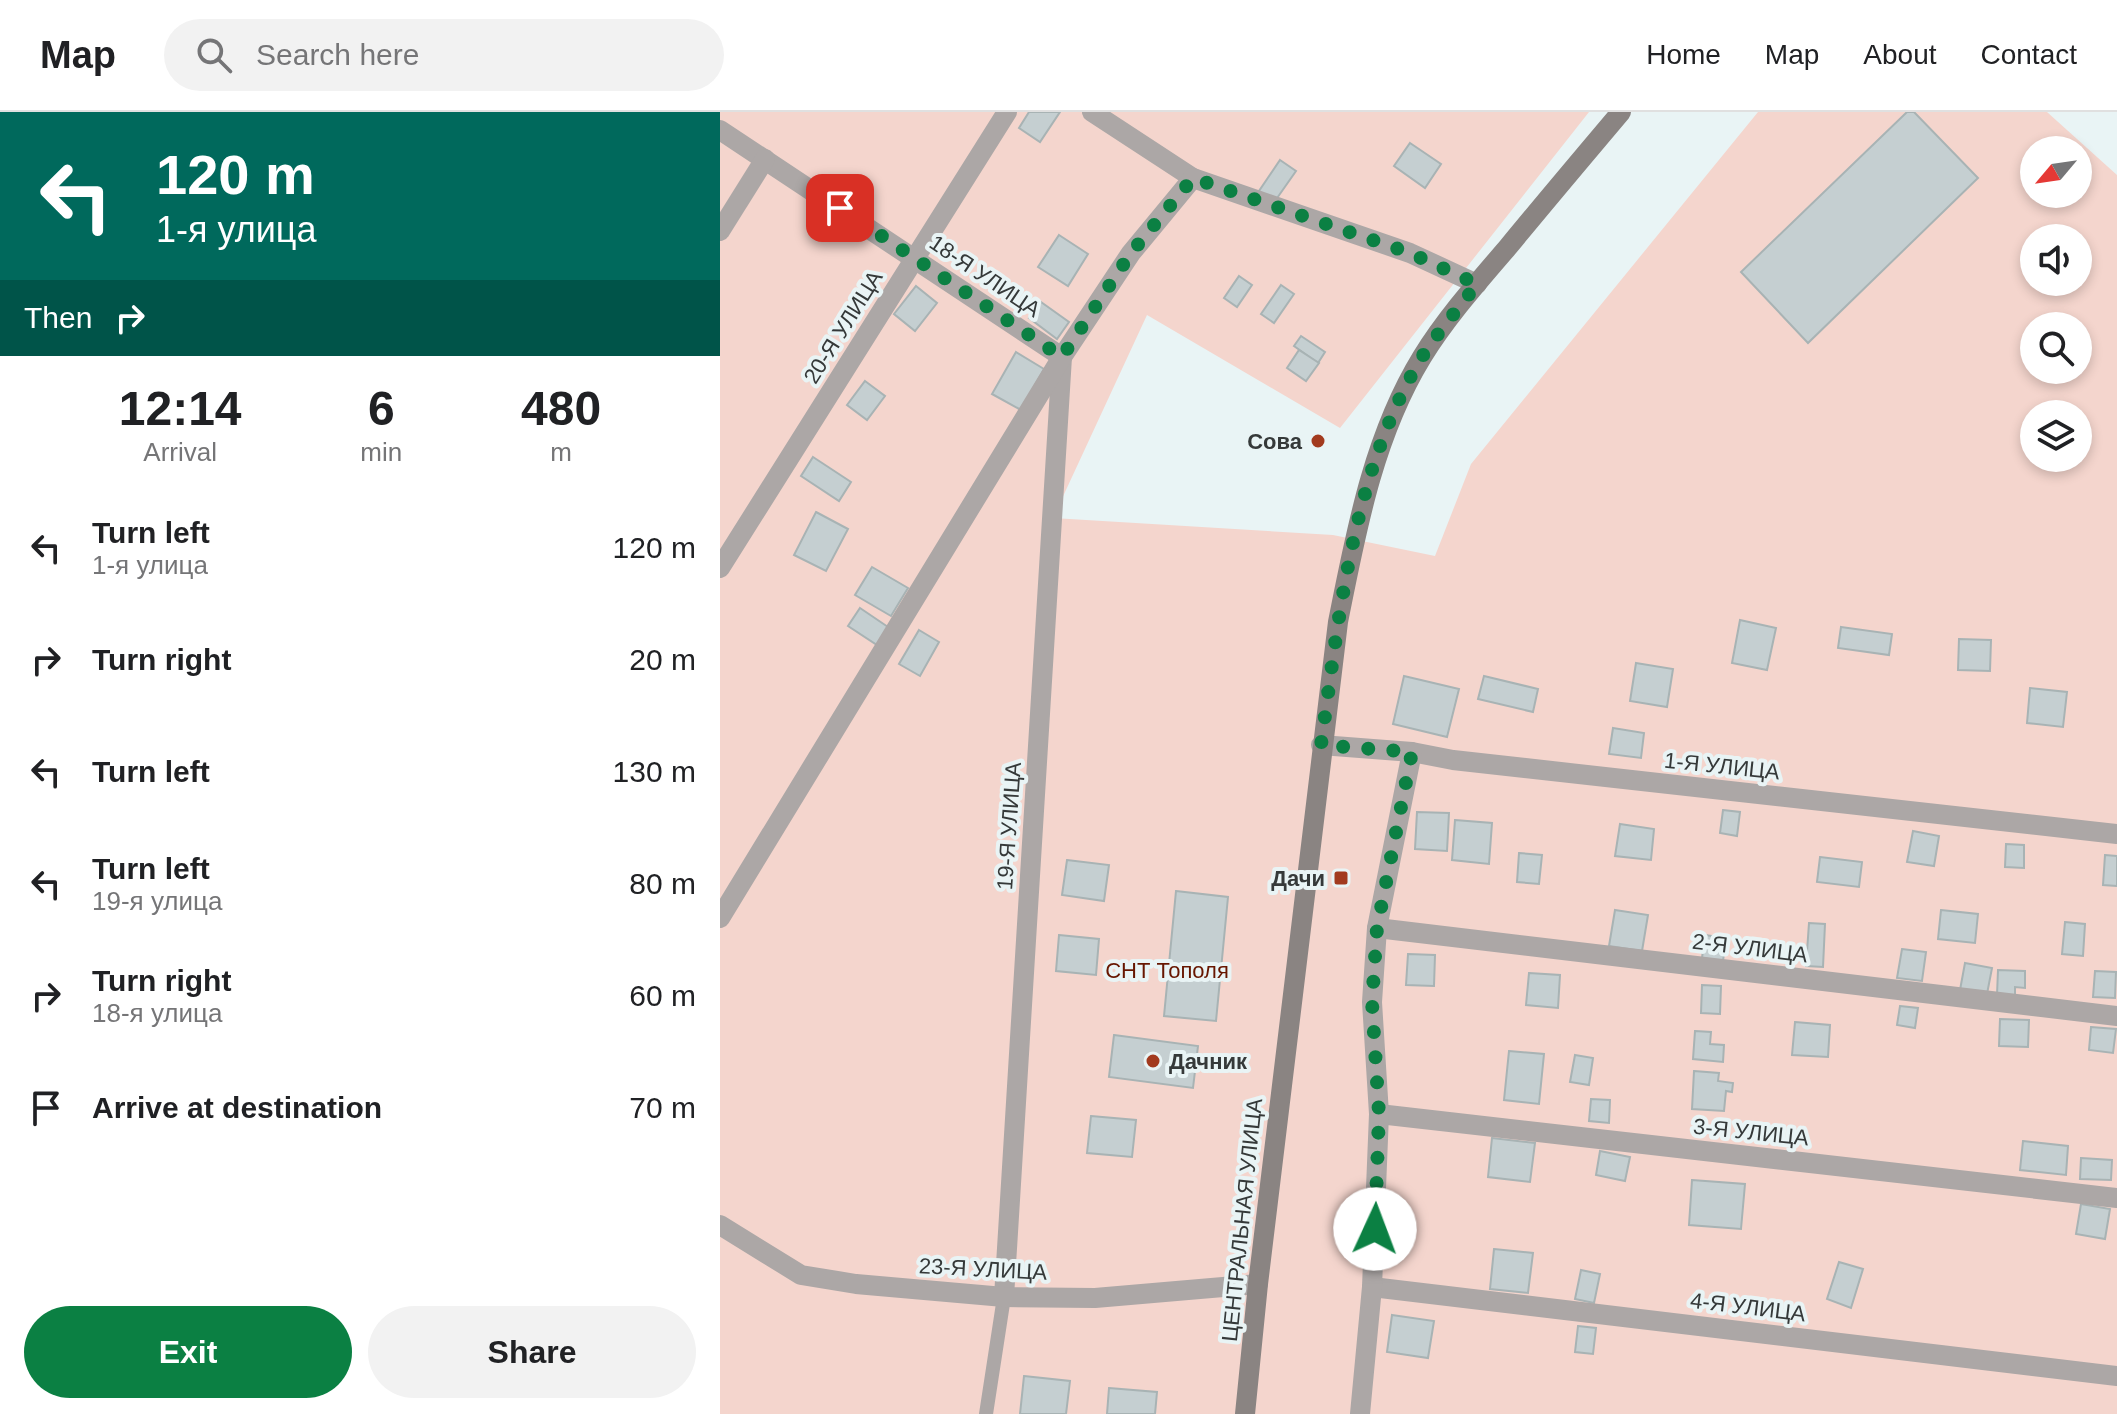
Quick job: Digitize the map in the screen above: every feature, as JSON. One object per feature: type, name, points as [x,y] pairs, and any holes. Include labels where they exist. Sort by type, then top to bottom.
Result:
[{"type":"street","name":"20-Я УЛИЦА","points":[[720,568],[1007,112]]},
{"type":"street","points":[[1092,112],[1193,178],[1410,253],[1477,284]]},
{"type":"street","name":"ЦЕНТРАЛЬНАЯ УЛИЦА","points":[[1245,1414],[1321,745],[1338,622],[1371,475],[1392,419],[1422,358],[1477,284],[1621,112]]},
{"type":"street","name":"18-Я УЛИЦА","points":[[720,130],[1062,357]]},
{"type":"street","points":[[720,231],[765,159]]},
{"type":"street","points":[[720,918],[1062,357],[1131,253],[1193,178]]},
{"type":"street","name":"19-Я УЛИЦА","points":[[1004,1297],[1062,357]]},
{"type":"street","name":"1-Я УЛИЦА","points":[[1321,745],[1412,752],[1453,760],[2117,834]]},
{"type":"street","points":[[1360,1414],[1372,1287],[1379,1114],[1372,1002],[1377,928],[1412,752]]},
{"type":"street","name":"2-Я УЛИЦА","points":[[1377,928],[2117,1016]]},
{"type":"street","name":"3-Я УЛИЦА","points":[[1379,1114],[2117,1198]]},
{"type":"street","name":"23-Я УЛИЦА","points":[[720,1225],[801,1275],[856,1284],[1004,1297],[1095,1298],[1258,1284]]},
{"type":"street","name":"4-Я УЛИЦА","points":[[1372,1287],[2117,1376]]},
{"type":"lane","points":[[986,1414],[1004,1297]]},
{"type":"green space","name":"СНТ Тополя","points":[[720,112],[1589,112],[1340,428],[1147,315],[1053,518],[1333,535],[1435,556],[1471,464],[1758,112],[2047,112],[2074,136],[2020,136],[2020,208],[2092,208],[2092,152],[2117,175],[2117,1414],[720,1414]]},
{"type":"building","points":[[1029,112],[1060,112],[1040,142],[1019,128]]},
{"type":"building","points":[[1907,112],[1914,112],[1978,178],[1808,343],[1741,272]]},
{"type":"building","points":[[1410,143],[1441,164],[1425,188],[1394,166]]},
{"type":"building","points":[[1280,160],[1296,171],[1275,201],[1259,191]]},
{"type":"building","points":[[1059,235],[1088,254],[1068,286],[1038,267]]},
{"type":"building","points":[[1239,276],[1252,285],[1237,307],[1224,298]]},
{"type":"building","points":[[1281,285],[1294,294],[1274,323],[1261,314]]},
{"type":"building","points":[[916,286],[937,303],[915,331],[894,314]]},
{"type":"building","points":[[1041,302],[1069,322],[1057,339],[1029,318]]},
{"type":"building","points":[[1301,336],[1325,352],[1318,363],[1294,346]]},
{"type":"building","points":[[1299,350],[1319,363],[1306,381],[1287,368]]},
{"type":"building","points":[[1016,352],[1044,369],[1021,410],[992,394]]},
{"type":"building","points":[[865,381],[885,396],[867,420],[847,405]]},
{"type":"building","points":[[813,457],[851,482],[839,501],[801,476]]},
{"type":"building","points":[[816,512],[848,529],[826,571],[794,555]]},
{"type":"building","points":[[872,567],[908,588],[891,616],[855,595]]},
{"type":"building","points":[[860,608],[888,627],[877,645],[848,626]]},
{"type":"building","points":[[1740,620],[1776,628],[1767,670],[1732,663]]},
{"type":"building","points":[[1841,627],[1892,634],[1889,655],[1838,648]]},
{"type":"building","points":[[919,630],[939,642],[920,676],[899,664]]},
{"type":"building","points":[[1959,639],[1991,640],[1990,671],[1958,670]]},
{"type":"building","points":[[1636,663],[1673,669],[1667,707],[1630,701]]},
{"type":"building","points":[[1404,676],[1459,689],[1447,737],[1393,724]]},
{"type":"building","points":[[1484,676],[1538,689],[1533,712],[1478,699]]},
{"type":"building","points":[[2030,688],[2067,692],[2063,727],[2027,723]]},
{"type":"building","points":[[1613,728],[1644,733],[1641,758],[1609,754]]},
{"type":"building","points":[[1723,810],[1740,812],[1737,836],[1720,833]]},
{"type":"building","points":[[1417,812],[1449,813],[1447,851],[1415,849]]},
{"type":"building","points":[[1455,820],[1492,823],[1489,864],[1452,860]]},
{"type":"building","points":[[1620,824],[1654,829],[1651,860],[1615,856]]},
{"type":"building","points":[[1913,831],[1939,836],[1934,866],[1907,862]]},
{"type":"building","points":[[2006,844],[2024,845],[2024,868],[2005,867]]},
{"type":"building","points":[[1519,853],[1542,855],[1539,884],[1517,882]]},
{"type":"building","points":[[2105,855],[2117,856],[2117,886],[2103,885]]},
{"type":"building","points":[[1820,857],[1862,862],[1859,887],[1817,882]]},
{"type":"building","points":[[1067,860],[1109,865],[1104,901],[1062,895]]},
{"type":"building","points":[[1176,891],[1228,897],[1216,1021],[1164,1016]]},
{"type":"building","points":[[1615,910],[1648,915],[1642,951],[1609,946]]},
{"type":"building","points":[[1941,910],[1978,914],[1975,943],[1938,939]]},
{"type":"building","points":[[2065,922],[2085,924],[2083,956],[2062,954]]},
{"type":"building","points":[[1809,923],[1825,924],[1823,967],[1806,966]]},
{"type":"building","points":[[1059,935],[1099,939],[1096,975],[1056,971]]},
{"type":"building","points":[[1705,935],[1726,938],[1723,961],[1702,958]]},
{"type":"building","points":[[1902,949],[1926,952],[1922,981],[1897,978]]},
{"type":"building","points":[[1408,954],[1435,955],[1434,986],[1406,985]]},
{"type":"building","points":[[1965,963],[1992,968],[1987,994],[1960,990]]},
{"type":"building","points":[[1998,970],[2025,971],[2025,988],[2015,987],[2015,996],[1997,995]]},
{"type":"building","points":[[2095,971],[2116,972],[2115,998],[2093,997]]},
{"type":"building","points":[[1529,973],[1560,975],[1558,1008],[1526,1005]]},
{"type":"building","points":[[1702,985],[1721,986],[1720,1014],[1701,1013]]},
{"type":"building","points":[[1900,1006],[1918,1008],[1915,1028],[1897,1025]]},
{"type":"building","points":[[2000,1019],[2029,1020],[2028,1047],[1999,1046]]},
{"type":"building","points":[[1795,1022],[1830,1025],[1828,1057],[1792,1055]]},
{"type":"building","points":[[2091,1027],[2116,1029],[2113,1053],[2089,1050]]},
{"type":"building","points":[[1695,1031],[1711,1032],[1710,1044],[1724,1045],[1723,1062],[1693,1059]]},
{"type":"building","name":"Дачник","points":[[1114,1035],[1198,1046],[1193,1088],[1109,1077]]},
{"type":"building","points":[[1509,1051],[1544,1054],[1539,1104],[1504,1100]]},
{"type":"building","points":[[1575,1055],[1593,1058],[1589,1085],[1570,1082]]},
{"type":"building","points":[[1694,1071],[1719,1073],[1718,1081],[1733,1083],[1732,1092],[1726,1091],[1724,1111],[1692,1109]]},
{"type":"building","points":[[1591,1099],[1610,1100],[1609,1123],[1589,1121]]},
{"type":"building","points":[[1091,1116],[1136,1120],[1132,1157],[1087,1153]]},
{"type":"building","points":[[1492,1138],[1535,1143],[1530,1182],[1488,1177]]},
{"type":"building","points":[[2023,1141],[2068,1146],[2066,1175],[2020,1170]]},
{"type":"building","points":[[1600,1151],[1630,1157],[1625,1181],[1596,1175]]},
{"type":"building","points":[[2081,1158],[2112,1160],[2111,1180],[2080,1179]]},
{"type":"building","points":[[1692,1180],[1745,1184],[1741,1229],[1689,1225]]},
{"type":"building","points":[[2081,1204],[2110,1209],[2105,1239],[2076,1234]]},
{"type":"building","points":[[1494,1249],[1533,1253],[1528,1293],[1490,1289]]},
{"type":"building","points":[[1839,1262],[1863,1269],[1851,1308],[1827,1299]]},
{"type":"building","points":[[1581,1270],[1600,1274],[1594,1303],[1575,1299]]},
{"type":"building","points":[[1392,1315],[1434,1321],[1428,1358],[1387,1352]]},
{"type":"building","points":[[1578,1326],[1596,1328],[1593,1354],[1575,1352]]},
{"type":"building","points":[[1024,1376],[1070,1381],[1066,1414],[1020,1414]]},
{"type":"building","points":[[1109,1388],[1157,1392],[1155,1414],[1107,1414]]},
{"type":"place","name":"Сова","points":[[1318,441]]},
{"type":"place","name":"Дачи","points":[[1341,878]]},
{"type":"place","name":"Дачник","points":[[1153,1061]]},
{"type":"route","points":[[840,208],[1062,357],[1131,253],[1193,178],[1410,253],[1477,284],[1422,358],[1392,419],[1371,475],[1338,622],[1321,745],[1412,752],[1377,928],[1372,1002],[1379,1114],[1375,1229]]}]
